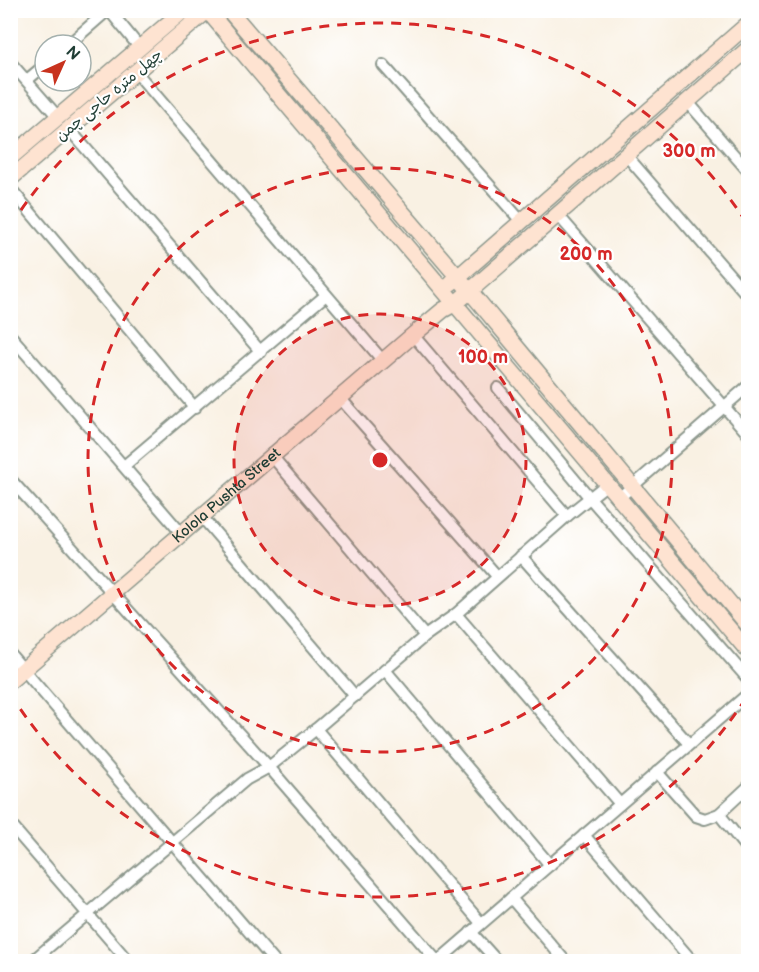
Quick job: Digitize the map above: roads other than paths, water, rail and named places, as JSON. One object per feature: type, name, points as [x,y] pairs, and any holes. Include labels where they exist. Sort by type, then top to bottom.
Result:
[{"type":"main road","name":"چهل متره حاجی چمن","points":[[10,158],[184,10]]},
{"type":"main road","points":[[229,10],[469,290],[748,625]]},
{"type":"main road","name":"چهل متره حاجی چمن","points":[[10,179],[207,11]]},
{"type":"main road","points":[[207,11],[444,289],[450,306],[608,484],[748,651]]},
{"type":"main road","points":[[444,289],[748,24]]},
{"type":"main road","name":"Kolola Pushta Street","points":[[10,681],[383,361],[558,215],[748,49]]},
{"type":"street","points":[[82,33],[108,10],[140,48]]},
{"type":"street","points":[[10,62],[58,117]]},
{"type":"street","points":[[383,65],[521,221]]},
{"type":"street","points":[[136,72],[383,361]]},
{"type":"street","points":[[27,80],[33,75]]},
{"type":"street","points":[[687,101],[748,171]]},
{"type":"street","points":[[69,129],[261,352]]},
{"type":"street","points":[[626,155],[748,296]]},
{"type":"street","points":[[10,188],[195,408]]},
{"type":"street","points":[[558,215],[748,434]]},
{"type":"street","points":[[124,466],[326,295]]},
{"type":"street","points":[[10,335],[182,534]]},
{"type":"street","points":[[413,336],[567,516]]},
{"type":"street","points":[[619,498],[748,386]]},
{"type":"street","points":[[498,388],[590,498],[748,679]]},
{"type":"street","points":[[340,398],[496,576]]},
{"type":"street","points":[[272,456],[425,636]]},
{"type":"street","points":[[10,479],[269,767],[437,961],[748,694]]},
{"type":"street","points":[[31,962],[171,841],[247,779],[269,767],[316,729],[425,636],[456,614],[496,576],[608,484]]},
{"type":"street","points":[[202,517],[355,696]]},
{"type":"street","points":[[520,556],[689,744]]},
{"type":"street","points":[[456,614],[620,804]]},
{"type":"street","points":[[10,654],[275,962]]},
{"type":"street","points":[[385,670],[550,865]]},
{"type":"street","points":[[316,729],[481,923]]},
{"type":"street","points":[[657,772],[696,816],[705,819],[719,814],[748,787]]},
{"type":"street","points":[[719,814],[748,850]]},
{"type":"street","points":[[10,824],[129,962]]},
{"type":"street","points":[[584,835],[693,962]]},
{"type":"street","points":[[511,898],[566,962]]},
{"type":"street","points":[[471,932],[498,962]]}]
